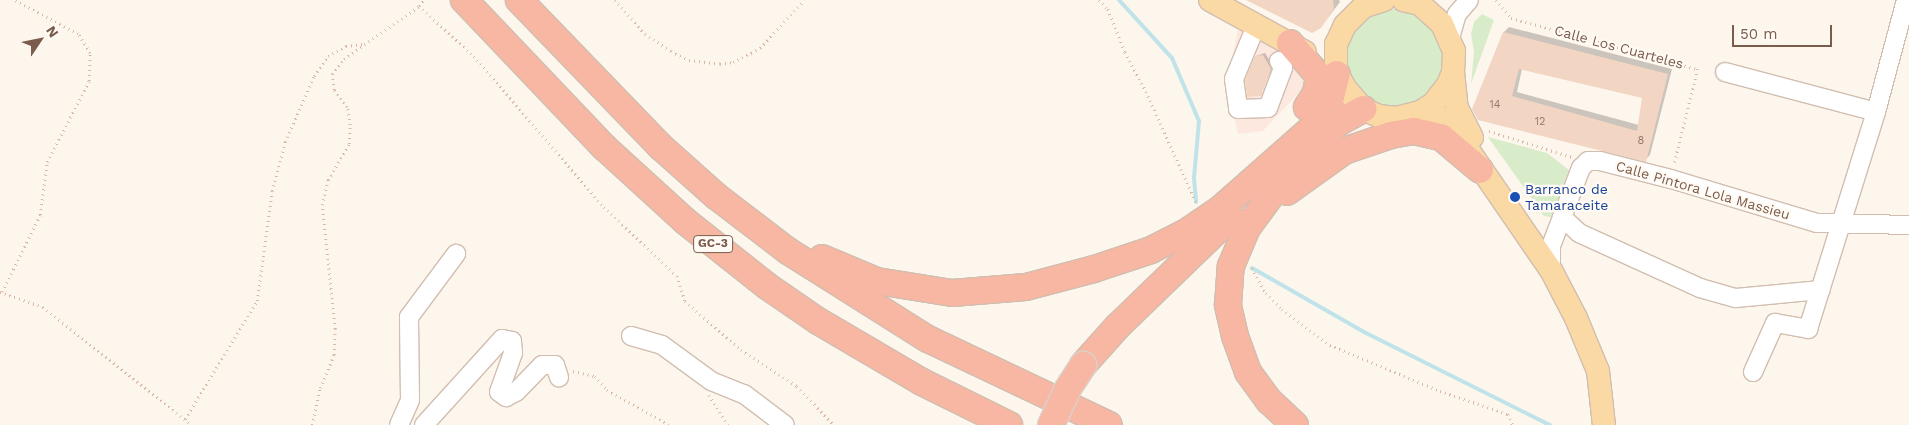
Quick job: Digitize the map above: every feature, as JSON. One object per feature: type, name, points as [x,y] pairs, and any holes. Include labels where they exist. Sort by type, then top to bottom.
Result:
[{"type":"highway","name":"GC-3","points":[[464,0],[604,147],[685,221],[767,286],[818,321],[922,382],[1009,425]]},
{"type":"highway","name":"GC-3","points":[[519,0],[661,147],[716,196],[788,251],[928,339],[1109,425]]},
{"type":"highway","points":[[1288,47],[1315,70],[1319,83],[1282,165],[1247,228],[1231,266],[1228,305],[1234,336],[1248,372],[1269,401],[1295,425]]},
{"type":"highway","points":[[1051,425],[1067,390],[1083,365],[1118,326],[1282,165],[1328,108],[1336,73]]},
{"type":"highway","points":[[716,196],[752,212],[814,254],[846,270],[912,289],[986,292],[1065,277],[1151,250],[1185,233],[1338,123],[1363,109]]},
{"type":"highway","points":[[1247,228],[1326,162],[1344,152],[1391,135],[1414,131],[1441,137],[1480,170]]},
{"type":"highway","points":[[818,321],[914,392],[984,425]]},
{"type":"main road","points":[[1403,0],[1408,0],[1431,12],[1450,38],[1457,108],[1512,213]]},
{"type":"main road","points":[[1214,1],[1288,47],[1336,73],[1363,109],[1379,116],[1397,118],[1420,112],[1442,94],[1453,72]]},
{"type":"main road","points":[[1336,73],[1336,50],[1340,34],[1353,16],[1378,1]]},
{"type":"main road","points":[[1288,47],[1319,43],[1340,34]]},
{"type":"main road","points":[[1420,112],[1447,122],[1551,270],[1589,346],[1603,402],[1604,425]]},
{"type":"street","points":[[1450,38],[1457,14],[1469,0]]},
{"type":"street","points":[[1753,372],[1775,323],[1808,329],[1843,223],[1876,112],[1906,0]]},
{"type":"street","points":[[1256,26],[1238,67],[1233,89],[1238,109],[1268,108],[1283,68],[1288,47]]},
{"type":"street","points":[[1725,72],[1876,112]]},
{"type":"street","name":"Calle Pintora Lola Massieu","points":[[1588,162],[1600,161],[1671,178],[1817,223],[1909,225]]},
{"type":"street","points":[[1551,270],[1551,246],[1581,168],[1588,162]]},
{"type":"street","points":[[1562,217],[1579,233],[1700,288],[1736,298],[1821,290]]},
{"type":"street","points":[[398,425],[410,400],[408,317],[456,254]]},
{"type":"street","points":[[631,336],[662,345],[711,381],[744,394],[785,425]]},
{"type":"street","points":[[424,425],[502,339],[512,341],[514,353],[499,392],[506,397],[516,392],[542,365],[555,366],[560,377]]},
{"type":"path","points":[[14,0],[78,34],[90,54],[89,81],[47,162],[40,216],[1,292],[43,306],[192,425]]},
{"type":"path","points":[[312,425],[320,388],[334,355],[335,329],[322,205],[328,180],[349,144],[350,125],[347,107],[334,90],[332,74],[344,59],[420,6],[424,0]]},
{"type":"path","points":[[615,0],[645,34],[671,51],[689,60],[713,64],[733,62],[760,48],[804,0]]},
{"type":"path","points":[[1099,0],[1108,9],[1125,52],[1144,86],[1196,202]]},
{"type":"path","name":"Calle Los Cuarteles","points":[[1496,0],[1511,18],[1698,69],[1671,178]]},
{"type":"path","points":[[420,6],[474,56],[604,207],[677,276],[685,301],[741,350],[797,386],[834,425]]},
{"type":"path","points":[[184,419],[257,301],[274,183],[285,142],[314,76],[328,56],[346,46],[365,44]]},
{"type":"path","points":[[1472,138],[1486,130],[1588,162]]},
{"type":"path","points":[[1252,268],[1266,293],[1282,309],[1330,345],[1440,391],[1508,414],[1513,425]]},
{"type":"path","points":[[560,377],[576,370],[595,376],[607,390],[670,425]]},
{"type":"path","points":[[711,381],[708,397],[728,425]]},
{"type":"shaded area","points":[[1238,30],[1289,55],[1308,70],[1305,86],[1263,131],[1238,134],[1227,86]]},
{"type":"green space","points":[[1395,9],[1414,13],[1430,23],[1440,39],[1444,58],[1440,77],[1430,93],[1414,103],[1395,107],[1376,103],[1360,93],[1350,77],[1346,58],[1350,39],[1360,23],[1376,13]]},
{"type":"green space","points":[[1482,14],[1494,20],[1471,84],[1474,52],[1471,34],[1474,22]]},
{"type":"green space","points":[[1488,137],[1547,153],[1569,170],[1551,217],[1544,216]]},
{"type":"building","points":[[1246,0],[1333,0],[1334,9],[1321,28],[1312,33]]},
{"type":"building","points":[[1503,32],[1668,74],[1646,162],[1478,120],[1472,109]],"holes":[[[1519,69],[1642,98],[1637,131],[1512,96]]]},
{"type":"building","points":[[1263,55],[1271,69],[1261,96],[1247,97],[1245,80],[1255,56]]},
{"type":"waterway","points":[[1119,0],[1172,58],[1199,121],[1194,178],[1196,202]]},
{"type":"waterway","name":"Barranco de Tamaraceite","points":[[1252,268],[1364,332],[1550,425]]},
{"type":"place","name":"Barranco de Tamaraceite","points":[[1515,197]]}]
